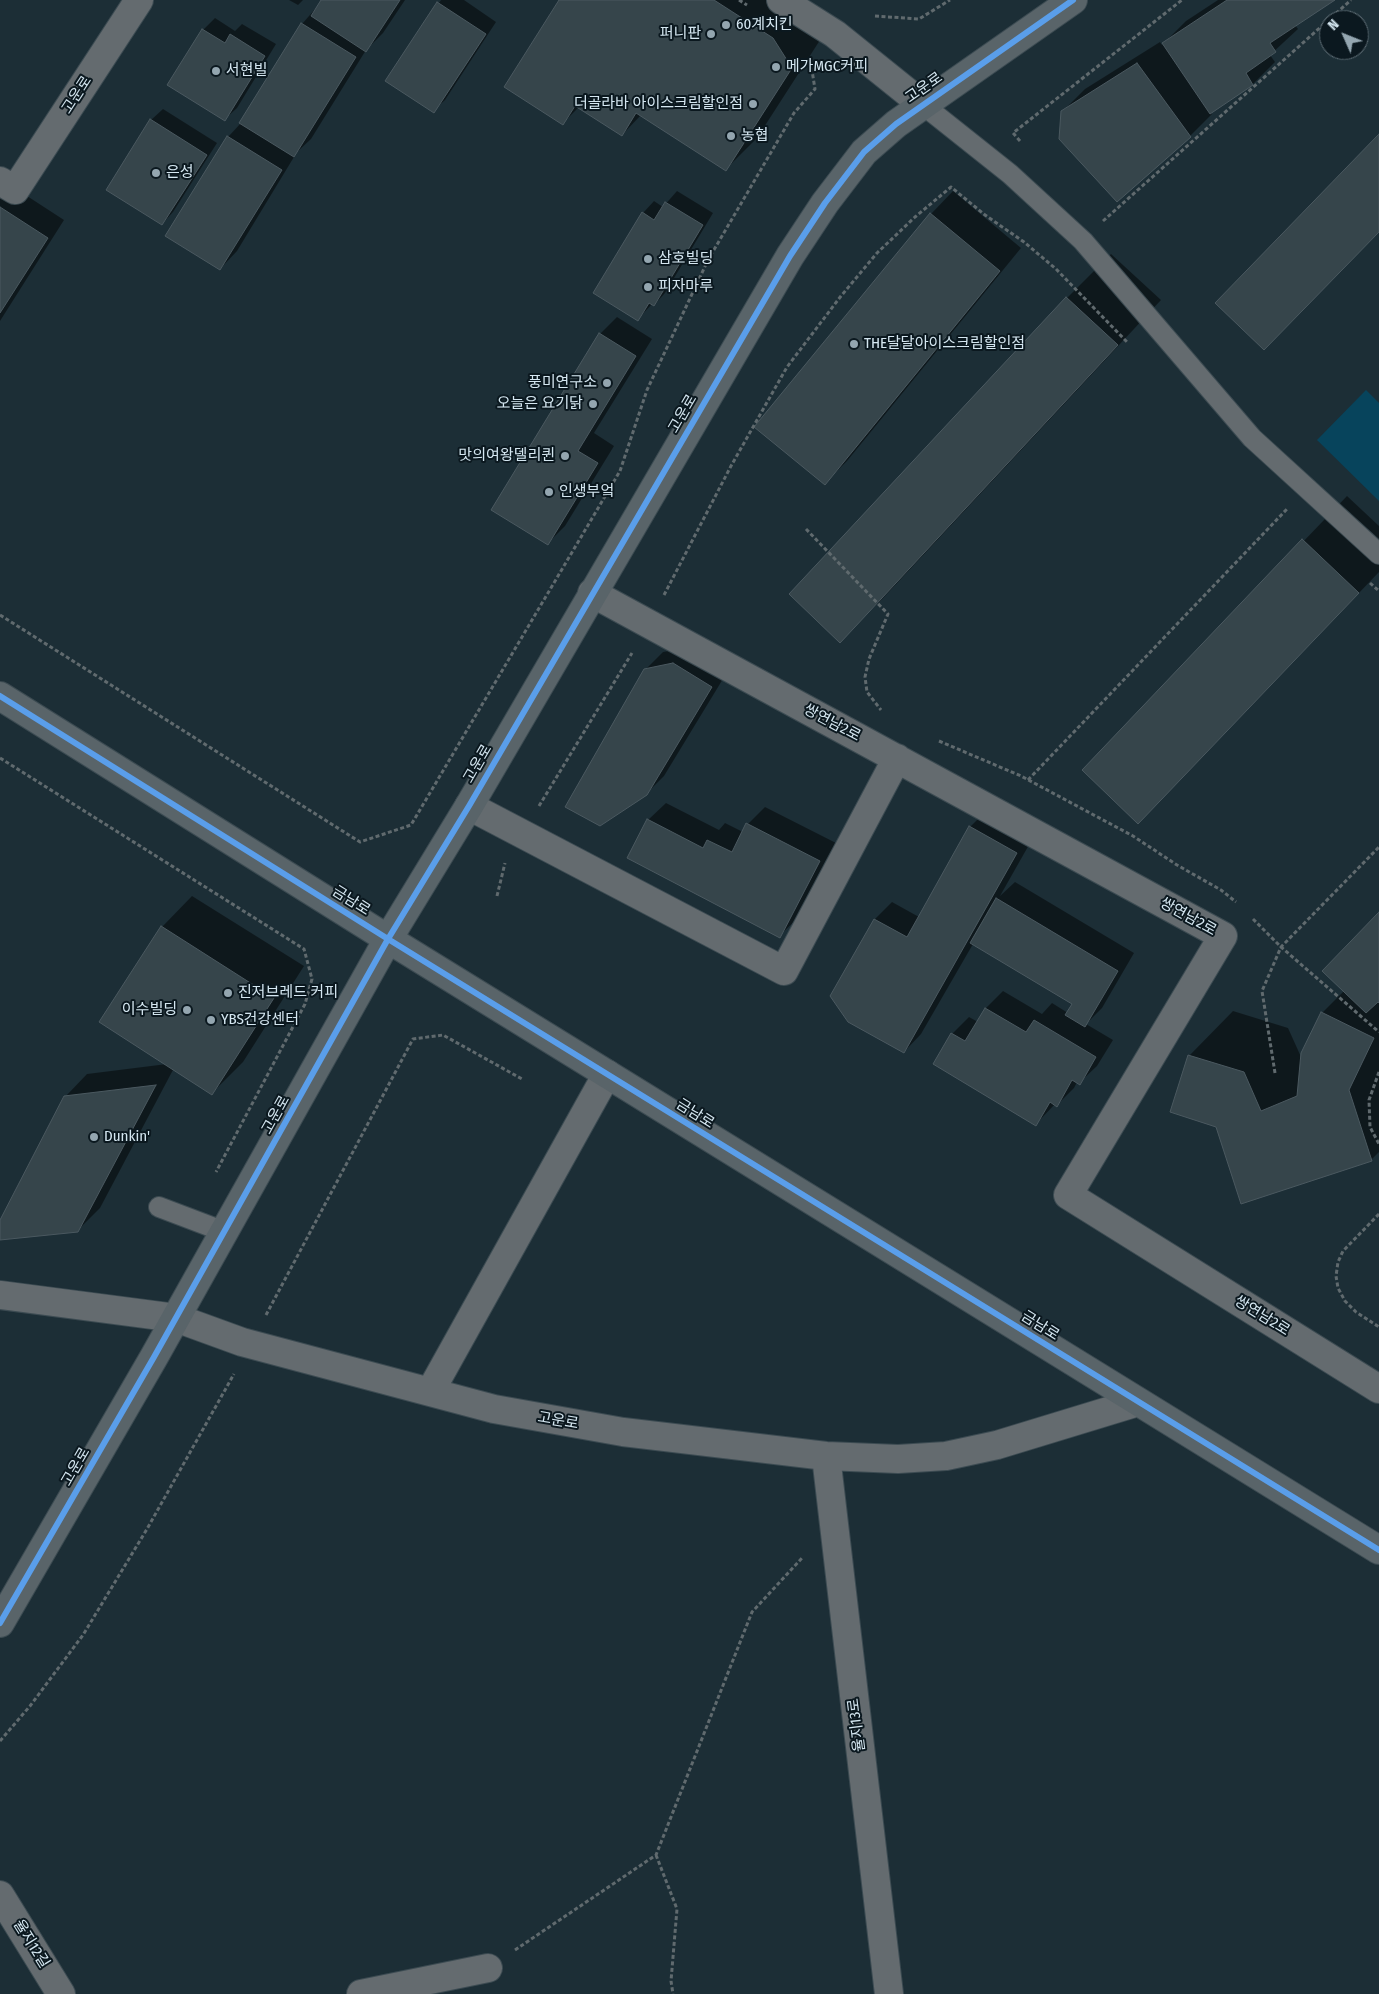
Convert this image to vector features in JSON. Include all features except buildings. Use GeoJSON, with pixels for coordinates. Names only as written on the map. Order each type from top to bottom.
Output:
{"type":"FeatureCollection","features":[{"type":"Feature","properties":{"kind":"street","name":"고운로"},"geometry":{"type":"LineString","coordinates":[[7,186],[139,0]]}},
{"type":"Feature","properties":{"kind":"street","name":"고운로"},"geometry":{"type":"LineString","coordinates":[[780,0],[835,34],[922,104]]}},
{"type":"Feature","properties":{"kind":"street","name":"고운로"},"geometry":{"type":"LineString","coordinates":[[0,1623],[176,1318],[388,939],[469,806],[790,256],[825,203],[868,148],[922,104],[1073,0]]}},
{"type":"Feature","properties":{"kind":"street","name":"쌍연남2로"},"geometry":{"type":"LineString","coordinates":[[592,593],[1222,936],[1068,1195],[1379,1390]]}},
{"type":"Feature","properties":{"kind":"street","name":"금남로"},"geometry":{"type":"LineString","coordinates":[[0,696],[388,939],[1379,1550]]}},
{"type":"Feature","properties":{"kind":"street","name":"고운로"},"geometry":{"type":"LineString","coordinates":[[469,806],[784,971],[897,758]]}},
{"type":"Feature","properties":{"kind":"street"},"geometry":{"type":"LineString","coordinates":[[430,1392],[607,1074]]}},
{"type":"Feature","properties":{"kind":"street","name":"고운로"},"geometry":{"type":"LineString","coordinates":[[0,1295],[176,1318],[250,1344],[494,1409],[623,1432],[826,1456]]}},
{"type":"Feature","properties":{"kind":"street"},"geometry":{"type":"LineString","coordinates":[[826,1456],[898,1459],[946,1456],[1006,1442],[1138,1402]]}},
{"type":"Feature","properties":{"kind":"street","name":"율지13로"},"geometry":{"type":"LineString","coordinates":[[826,1456],[888,1994]]}},
{"type":"Feature","properties":{"kind":"street","name":"율지12길"},"geometry":{"type":"LineString","coordinates":[[0,1895],[61,1994]]}},
{"type":"Feature","properties":{"kind":"street"},"geometry":{"type":"LineString","coordinates":[[361,1994],[488,1968]]}},
{"type":"Feature","properties":{"kind":"lane"},"geometry":{"type":"LineString","coordinates":[[922,104],[1010,174],[1083,241],[1252,438],[1379,554]]}},
{"type":"Feature","properties":{"kind":"lane"},"geometry":{"type":"LineString","coordinates":[[159,1207],[224,1232]]}},
{"type":"Feature","properties":{"kind":"path"},"geometry":{"type":"LineString","coordinates":[[739,0],[755,10]]}},
{"type":"Feature","properties":{"kind":"path"},"geometry":{"type":"LineString","coordinates":[[875,16],[919,19],[950,0]]}},
{"type":"Feature","properties":{"kind":"path"},"geometry":{"type":"LineString","coordinates":[[1050,102],[1182,0]]}},
{"type":"Feature","properties":{"kind":"path"},"geometry":{"type":"LineString","coordinates":[[1099,225],[1351,0]]}},
{"type":"Feature","properties":{"kind":"path"},"geometry":{"type":"LineString","coordinates":[[0,615],[360,842],[411,825],[620,471],[647,390],[708,260],[794,113],[815,89],[810,54]]}},
{"type":"Feature","properties":{"kind":"path"},"geometry":{"type":"LineString","coordinates":[[497,896],[505,861],[649,624],[731,466],[787,367],[841,296],[877,253],[915,217],[951,187],[985,215],[1024,242],[1056,269],[1131,347]]}},
{"type":"Feature","properties":{"kind":"path"},"geometry":{"type":"LineString","coordinates":[[1028,780],[1307,489]]}},
{"type":"Feature","properties":{"kind":"path"},"geometry":{"type":"LineString","coordinates":[[1280,503],[1294,515]]}},
{"type":"Feature","properties":{"kind":"path"},"geometry":{"type":"LineString","coordinates":[[806,529],[888,614],[869,659],[865,677],[866,692],[882,711]]}},
{"type":"Feature","properties":{"kind":"path"},"geometry":{"type":"LineString","coordinates":[[1366,580],[1379,591]]}},
{"type":"Feature","properties":{"kind":"path"},"geometry":{"type":"LineString","coordinates":[[939,740],[1028,780],[1133,836],[1177,865],[1221,890],[1237,904]]}},
{"type":"Feature","properties":{"kind":"path"},"geometry":{"type":"LineString","coordinates":[[0,758],[304,949],[312,979],[306,1004],[212,1179]]}},
{"type":"Feature","properties":{"kind":"path"},"geometry":{"type":"LineString","coordinates":[[1275,1074],[1262,991],[1281,946],[1379,847]]}},
{"type":"Feature","properties":{"kind":"path"},"geometry":{"type":"LineString","coordinates":[[1247,913],[1281,946],[1379,1032]]}},
{"type":"Feature","properties":{"kind":"path"},"geometry":{"type":"LineString","coordinates":[[263,1320],[413,1039],[443,1035],[522,1079]]}},
{"type":"Feature","properties":{"kind":"path"},"geometry":{"type":"LineString","coordinates":[[1379,1072],[1369,1100],[1370,1128],[1379,1144]]}},
{"type":"Feature","properties":{"kind":"path"},"geometry":{"type":"LineString","coordinates":[[1379,1214],[1343,1251],[1338,1262],[1336,1276],[1338,1288],[1345,1301],[1356,1312],[1379,1327]]}},
{"type":"Feature","properties":{"kind":"path"},"geometry":{"type":"LineString","coordinates":[[0,1741],[30,1706],[83,1635],[147,1529],[237,1369]]}},
{"type":"Feature","properties":{"kind":"path"},"geometry":{"type":"LineString","coordinates":[[488,1968],[656,1855],[752,1612],[833,1525]]}},
{"type":"Feature","properties":{"kind":"path"},"geometry":{"type":"LineString","coordinates":[[656,1855],[677,1909],[671,1981],[674,1994]]}},
{"type":"Feature","properties":{"kind":"shaded area"},"geometry":{"type":"Polygon","coordinates":[[[1366,390],[1379,403],[1379,501],[1317,440],[1366,390]]]}},
{"type":"Feature","properties":{"kind":"cycle path"},"geometry":{"type":"LineString","coordinates":[[0,1623],[154,1357],[388,939],[469,806],[790,256],[825,203],[864,152],[896,124],[1073,0]]}},
{"type":"Feature","properties":{"kind":"cycle path"},"geometry":{"type":"LineString","coordinates":[[0,696],[388,939],[1379,1550]]}},
{"type":"Feature","properties":{"kind":"place","name":"60계치킨"},"geometry":{"type":"Point","coordinates":[726,25]}},
{"type":"Feature","properties":{"kind":"place","name":"퍼니판"},"geometry":{"type":"Point","coordinates":[711,34]}},
{"type":"Feature","properties":{"kind":"place","name":"메가MGC커피"},"geometry":{"type":"Point","coordinates":[776,67]}},
{"type":"Feature","properties":{"kind":"place","name":"서현빌"},"geometry":{"type":"Point","coordinates":[216,71]}},
{"type":"Feature","properties":{"kind":"place","name":"더골라바 아이스크림할인점"},"geometry":{"type":"Point","coordinates":[753,104]}},
{"type":"Feature","properties":{"kind":"place","name":"농협"},"geometry":{"type":"Point","coordinates":[731,136]}},
{"type":"Feature","properties":{"kind":"place","name":"은성"},"geometry":{"type":"Point","coordinates":[156,173]}},
{"type":"Feature","properties":{"kind":"place","name":"삼호빌딩"},"geometry":{"type":"Point","coordinates":[648,259]}},
{"type":"Feature","properties":{"kind":"place","name":"피자마루"},"geometry":{"type":"Point","coordinates":[648,287]}},
{"type":"Feature","properties":{"kind":"place","name":"THE달달아이스크림할인점"},"geometry":{"type":"Point","coordinates":[854,344]}},
{"type":"Feature","properties":{"kind":"place","name":"풍미연구소"},"geometry":{"type":"Point","coordinates":[607,383]}},
{"type":"Feature","properties":{"kind":"place","name":"오늘은 요기닭"},"geometry":{"type":"Point","coordinates":[593,404]}},
{"type":"Feature","properties":{"kind":"place","name":"맛의여왕델리퀸"},"geometry":{"type":"Point","coordinates":[565,456]}},
{"type":"Feature","properties":{"kind":"place","name":"인생부엌"},"geometry":{"type":"Point","coordinates":[549,492]}},
{"type":"Feature","properties":{"kind":"place","name":"진저브레드 커피"},"geometry":{"type":"Point","coordinates":[228,993]}},
{"type":"Feature","properties":{"kind":"place","name":"이수빌딩"},"geometry":{"type":"Point","coordinates":[187,1010]}},
{"type":"Feature","properties":{"kind":"place","name":"YBS건강센터"},"geometry":{"type":"Point","coordinates":[211,1020]}},
{"type":"Feature","properties":{"kind":"place","name":"Dunkin'"},"geometry":{"type":"Point","coordinates":[94,1137]}}]}
